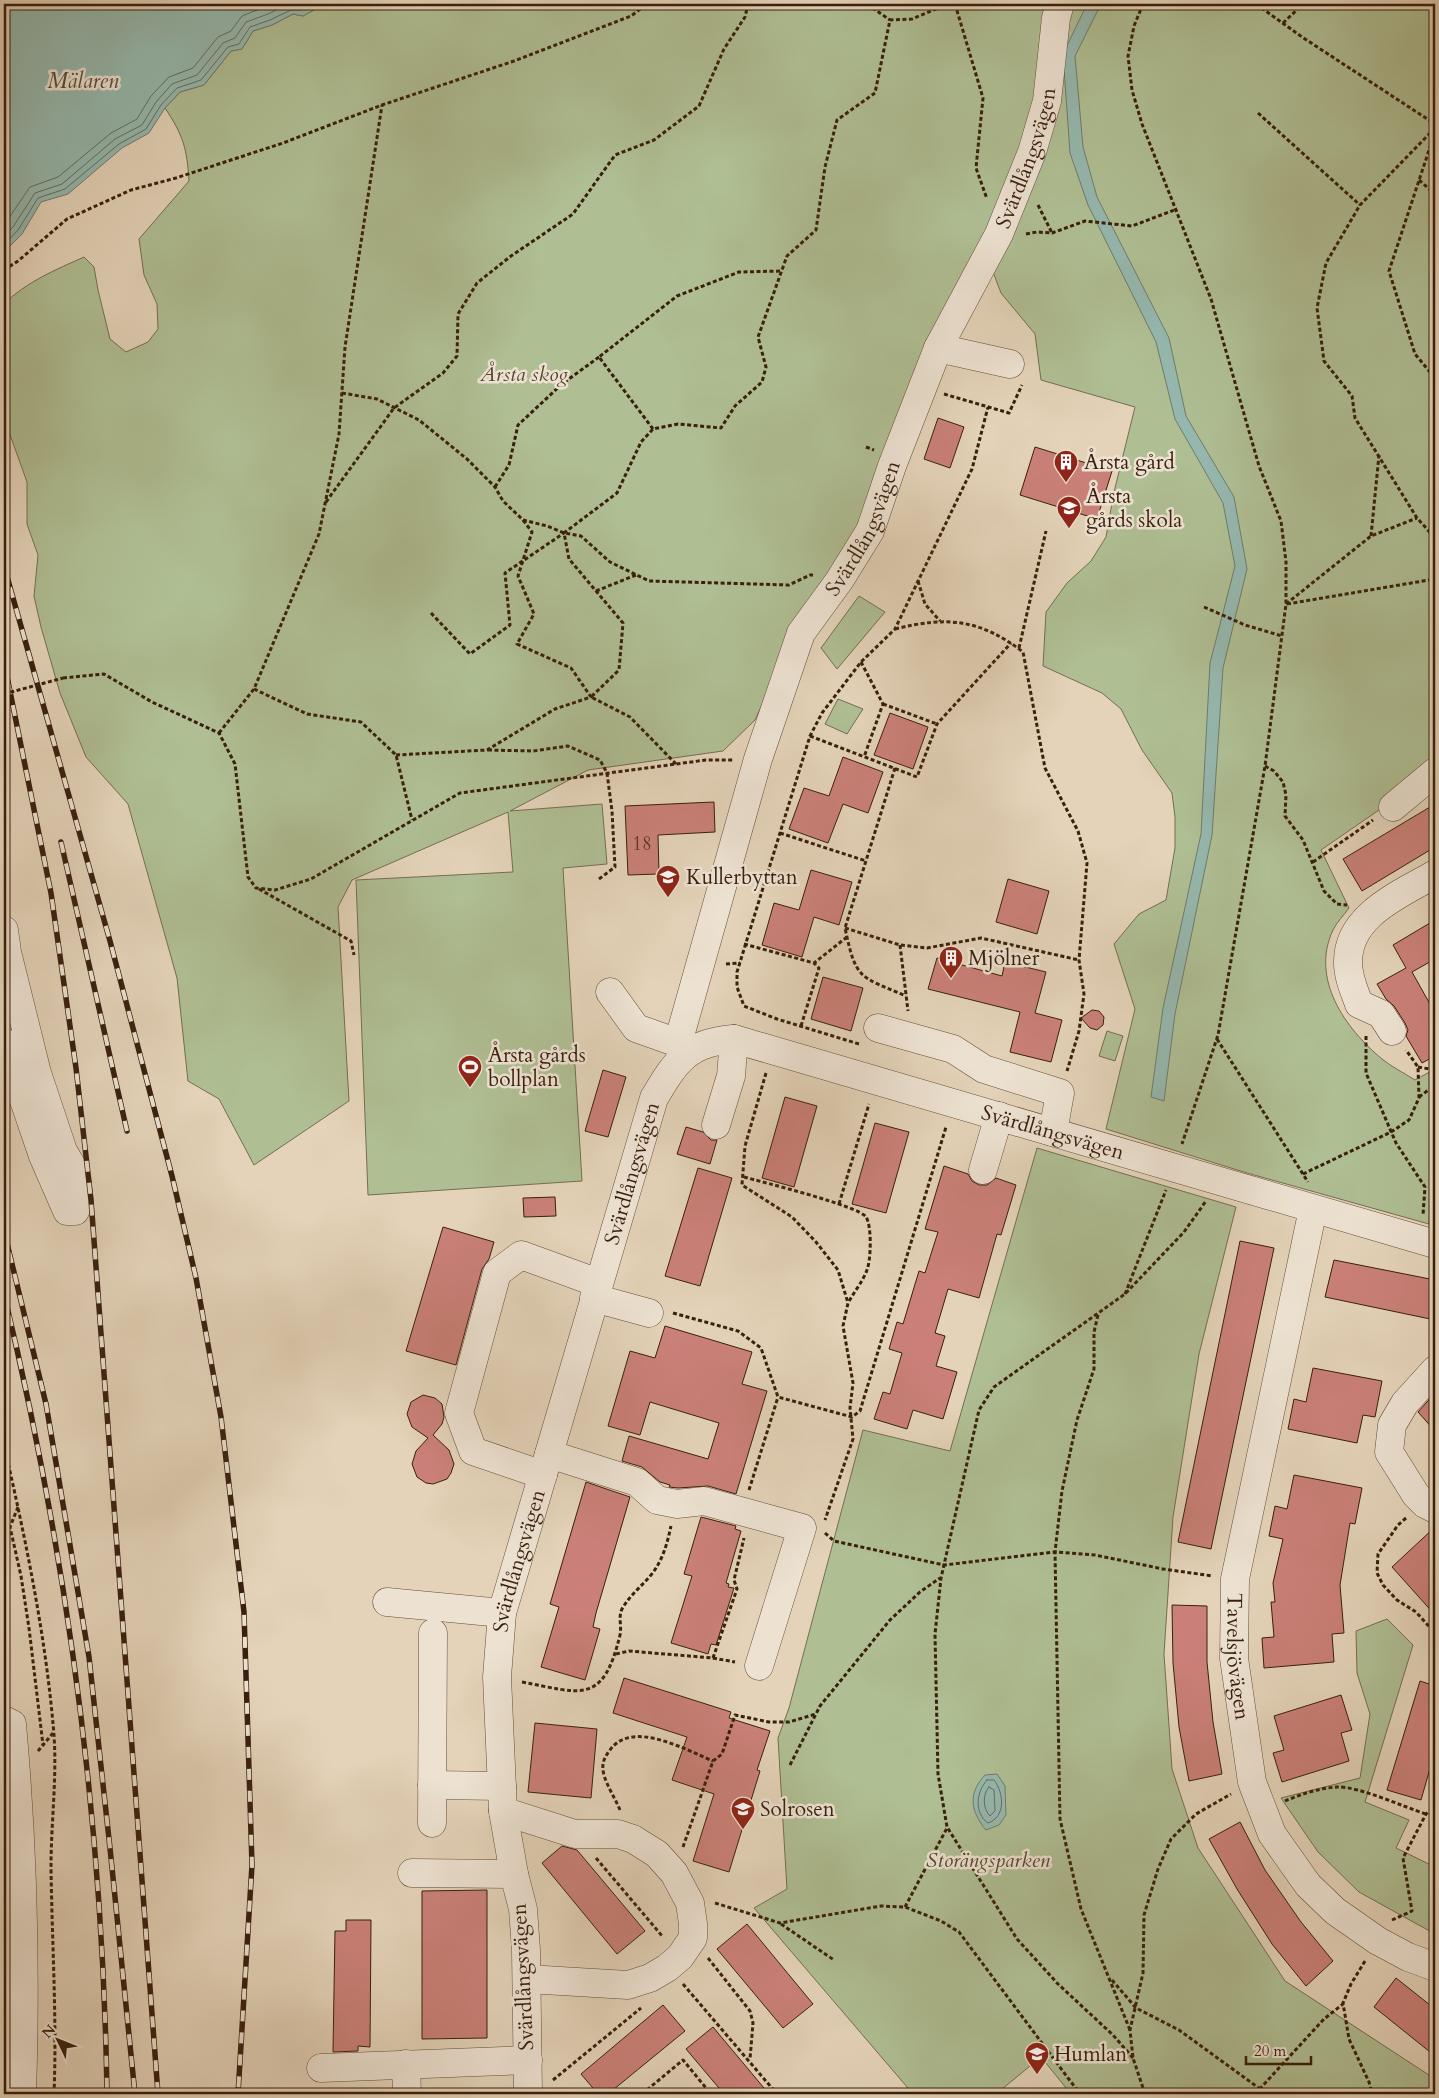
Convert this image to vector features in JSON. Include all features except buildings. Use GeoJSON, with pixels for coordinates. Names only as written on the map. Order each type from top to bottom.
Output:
{"type":"FeatureCollection","features":[{"type":"Feature","properties":{"kind":"street","name":"Svärdlångsvägen"},"geometry":{"type":"LineString","coordinates":[[539,2088],[528,2060],[523,1909],[514,1874],[502,1799],[497,1677],[502,1613],[654,1098],[682,1048],[758,760],[801,633],[839,581],[870,530],[892,466],[938,348],[997,237],[1032,152],[1047,101],[1056,18],[1060,4]]}},
{"type":"Feature","properties":{"kind":"street"},"geometry":{"type":"LineString","coordinates":[[938,348],[1010,364]]}},
{"type":"Feature","properties":{"kind":"street"},"geometry":{"type":"LineString","coordinates":[[1393,807],[1435,772]]}},
{"type":"Feature","properties":{"kind":"street"},"geometry":{"type":"LineString","coordinates":[[1392,1031],[1381,1014],[1359,1004],[1350,980],[1348,962],[1351,944],[1357,929],[1368,915],[1435,874]]}},
{"type":"Feature","properties":{"kind":"street"},"geometry":{"type":"LineString","coordinates":[[4,930],[7,952],[37,1073],[63,1151],[73,1168],[77,1182],[79,1202],[74,1211],[67,1211],[43,1156],[4,1042]]}},
{"type":"Feature","properties":{"kind":"street"},"geometry":{"type":"LineString","coordinates":[[610,992],[636,1028],[682,1048]]}},
{"type":"Feature","properties":{"kind":"street"},"geometry":{"type":"LineString","coordinates":[[868,1036],[953,1049],[984,1069],[1060,1093],[1053,1132]]}},
{"type":"Feature","properties":{"kind":"street","name":"Svärdlångsvägen"},"geometry":{"type":"LineString","coordinates":[[682,1048],[712,1040],[734,1039],[1428,1242]]}},
{"type":"Feature","properties":{"kind":"street"},"geometry":{"type":"LineString","coordinates":[[716,1125],[730,1076],[734,1039]]}},
{"type":"Feature","properties":{"kind":"street"},"geometry":{"type":"LineString","coordinates":[[983,1170],[999,1116]]}},
{"type":"Feature","properties":{"kind":"street","name":"Tavelsjövägen"},"geometry":{"type":"LineString","coordinates":[[1313,1209],[1236,1579],[1234,1658],[1252,1782],[1272,1834],[1308,1885],[1336,1910],[1378,1941],[1408,1957],[1435,1967]]}},
{"type":"Feature","properties":{"kind":"street"},"geometry":{"type":"LineString","coordinates":[[649,1313],[521,1255],[497,1273],[459,1413],[473,1451],[637,1482],[658,1500],[677,1504],[704,1501],[802,1528],[759,1666]]}},
{"type":"Feature","properties":{"kind":"street"},"geometry":{"type":"LineString","coordinates":[[1430,1506],[1416,1495],[1389,1452],[1392,1426],[1405,1403],[1435,1370]]}},
{"type":"Feature","properties":{"kind":"street"},"geometry":{"type":"LineString","coordinates":[[387,1602],[502,1613]]}},
{"type":"Feature","properties":{"kind":"street"},"geometry":{"type":"LineString","coordinates":[[432,1823],[433,1632]]}},
{"type":"Feature","properties":{"kind":"street"},"geometry":{"type":"LineString","coordinates":[[4,1720],[12,1724],[17,1775],[22,1923],[22,2094]]}},
{"type":"Feature","properties":{"kind":"street"},"geometry":{"type":"LineString","coordinates":[[432,1785],[502,1799],[575,1834],[618,1834],[633,1839],[657,1854],[674,1873],[690,1903],[680,1954],[650,1978],[628,1985],[526,1980]]}},
{"type":"Feature","properties":{"kind":"street"},"geometry":{"type":"LineString","coordinates":[[412,1873],[514,1874]]}},
{"type":"Feature","properties":{"kind":"street"},"geometry":{"type":"LineString","coordinates":[[321,2068],[528,2060]]}},
{"type":"Feature","properties":{"kind":"street"},"geometry":{"type":"LineString","coordinates":[[406,2064],[407,2094]]}},
{"type":"Feature","properties":{"kind":"path"},"geometry":{"type":"LineString","coordinates":[[4,270],[18,261],[67,219],[131,190],[176,178],[283,143],[382,105],[514,61],[632,16],[647,4]]}},
{"type":"Feature","properties":{"kind":"path"},"geometry":{"type":"LineString","coordinates":[[326,502],[394,408],[443,373],[458,356],[458,314],[477,283],[511,256],[572,214],[615,155],[654,140],[698,106],[724,49],[745,17],[748,4]]}},
{"type":"Feature","properties":{"kind":"path"},"geometry":{"type":"LineString","coordinates":[[867,4],[890,20],[912,18],[948,4]]}},
{"type":"Feature","properties":{"kind":"path"},"geometry":{"type":"LineString","coordinates":[[955,4],[983,98],[976,168],[997,237],[1037,232],[1052,233],[1085,221],[1132,226],[1177,209]]}},
{"type":"Feature","properties":{"kind":"path"},"geometry":{"type":"LineString","coordinates":[[1125,1294],[1175,1167],[1217,1038],[1265,766],[1286,604],[1286,562],[1282,521],[1259,466],[1211,299],[1142,124],[1132,90],[1128,56],[1134,26],[1143,4]]}},
{"type":"Feature","properties":{"kind":"path"},"geometry":{"type":"LineString","coordinates":[[1256,4],[1435,124]]}},
{"type":"Feature","properties":{"kind":"path"},"geometry":{"type":"LineString","coordinates":[[1282,23],[1303,4]]}},
{"type":"Feature","properties":{"kind":"path"},"geometry":{"type":"LineString","coordinates":[[431,613],[470,654],[510,626],[505,573],[564,533],[617,493],[641,442],[653,429],[678,424],[722,428],[734,406],[762,382],[766,367],[758,337],[787,256],[816,230],[825,167],[837,120],[876,93],[890,20]]}},
{"type":"Feature","properties":{"kind":"path"},"geometry":{"type":"LineString","coordinates":[[219,734],[254,689],[319,534],[339,434],[345,347],[382,105]]}},
{"type":"Feature","properties":{"kind":"path"},"geometry":{"type":"LineString","coordinates":[[1258,113],[1360,206]]}},
{"type":"Feature","properties":{"kind":"path"},"geometry":{"type":"LineString","coordinates":[[1435,128],[1360,206],[1326,263],[1317,308],[1324,361],[1352,396],[1355,418],[1417,518],[1435,538]]}},
{"type":"Feature","properties":{"kind":"path"},"geometry":{"type":"LineString","coordinates":[[1435,132],[1390,271],[1415,354],[1435,378]]}},
{"type":"Feature","properties":{"kind":"path"},"geometry":{"type":"LineString","coordinates":[[1419,180],[1435,194]]}},
{"type":"Feature","properties":{"kind":"path"},"geometry":{"type":"LineString","coordinates":[[495,487],[509,465],[518,425],[562,384],[600,357],[677,296],[739,272],[782,271]]}},
{"type":"Feature","properties":{"kind":"path"},"geometry":{"type":"LineString","coordinates":[[600,357],[653,429]]}},
{"type":"Feature","properties":{"kind":"path"},"geometry":{"type":"LineString","coordinates":[[923,387],[1009,414],[1029,371],[1010,364]]}},
{"type":"Feature","properties":{"kind":"path"},"geometry":{"type":"LineString","coordinates":[[342,394],[377,399],[419,420],[467,459],[495,487],[503,502],[523,520],[532,532],[518,576],[534,614],[517,644],[571,668],[591,697],[630,717],[676,764]]}},
{"type":"Feature","properties":{"kind":"path"},"geometry":{"type":"LineString","coordinates":[[868,1036],[801,1026],[744,1006],[737,987],[737,972],[744,944],[810,736],[822,713],[861,662],[895,629],[954,510],[972,469],[988,408]]}},
{"type":"Feature","properties":{"kind":"path"},"geometry":{"type":"LineString","coordinates":[[1371,536],[1379,454]]}},
{"type":"Feature","properties":{"kind":"path"},"geometry":{"type":"LineString","coordinates":[[1286,604],[1371,536],[1417,518]]}},
{"type":"Feature","properties":{"kind":"path"},"geometry":{"type":"LineString","coordinates":[[523,520],[547,526],[564,533],[581,536],[610,562],[649,581],[789,585],[810,575],[839,581]]}},
{"type":"Feature","properties":{"kind":"path"},"geometry":{"type":"LineString","coordinates":[[1019,648],[1046,531]]}},
{"type":"Feature","properties":{"kind":"path"},"geometry":{"type":"LineString","coordinates":[[487,750],[555,709],[591,697],[619,670],[623,623],[568,559],[564,533]]}},
{"type":"Feature","properties":{"kind":"path"},"geometry":{"type":"LineString","coordinates":[[596,591],[636,574]]}},
{"type":"Feature","properties":{"kind":"path"},"geometry":{"type":"LineString","coordinates":[[1286,604],[1435,579]]}},
{"type":"Feature","properties":{"kind":"path"},"geometry":{"type":"LineString","coordinates":[[918,581],[925,604],[941,621]]}},
{"type":"Feature","properties":{"kind":"path"},"geometry":{"type":"LineString","coordinates":[[1204,607],[1246,625],[1282,636]]}},
{"type":"Feature","properties":{"kind":"path"},"geometry":{"type":"LineString","coordinates":[[895,629],[921,622],[951,620],[983,628],[1011,643],[1023,652],[1045,768],[1078,831],[1087,863],[1080,960],[1084,994],[1079,1031],[1060,1093]]}},
{"type":"Feature","properties":{"kind":"path"},"geometry":{"type":"LineString","coordinates":[[810,736],[917,777],[937,724],[1011,643]]}},
{"type":"Feature","properties":{"kind":"path"},"geometry":{"type":"LineString","coordinates":[[861,662],[883,704],[937,724]]}},
{"type":"Feature","properties":{"kind":"path"},"geometry":{"type":"LineString","coordinates":[[4,694],[63,678],[104,674],[152,702],[219,734],[235,764],[248,877],[256,888],[351,941],[354,955]]}},
{"type":"Feature","properties":{"kind":"path"},"geometry":{"type":"LineString","coordinates":[[254,689],[308,714],[361,722],[396,755],[412,820]]}},
{"type":"Feature","properties":{"kind":"path"},"geometry":{"type":"LineString","coordinates":[[864,757],[883,704]]}},
{"type":"Feature","properties":{"kind":"path"},"geometry":{"type":"LineString","coordinates":[[396,755],[487,750],[533,751],[568,746],[600,760],[607,773],[612,811],[615,867],[599,879]]}},
{"type":"Feature","properties":{"kind":"path"},"geometry":{"type":"LineString","coordinates":[[256,888],[275,890],[312,879],[460,793],[706,760],[758,760]]}},
{"type":"Feature","properties":{"kind":"path"},"geometry":{"type":"LineString","coordinates":[[1265,766],[1274,771],[1283,782],[1286,795],[1285,816],[1302,840],[1324,891],[1336,904],[1352,905]]}},
{"type":"Feature","properties":{"kind":"path"},"geometry":{"type":"LineString","coordinates":[[895,768],[845,928],[850,953],[857,971],[870,981],[906,996]]}},
{"type":"Feature","properties":{"kind":"path"},"geometry":{"type":"LineString","coordinates":[[1313,862],[1393,807]]}},
{"type":"Feature","properties":{"kind":"path"},"geometry":{"type":"LineString","coordinates":[[780,833],[866,861]]}},
{"type":"Feature","properties":{"kind":"path"},"geometry":{"type":"LineString","coordinates":[[845,928],[900,944],[927,948],[981,938],[1080,960]]}},
{"type":"Feature","properties":{"kind":"path"},"geometry":{"type":"LineString","coordinates":[[814,963],[847,937]]}},
{"type":"Feature","properties":{"kind":"path"},"geometry":{"type":"LineString","coordinates":[[744,944],[814,963],[819,968],[801,1026]]}},
{"type":"Feature","properties":{"kind":"path"},"geometry":{"type":"LineString","coordinates":[[900,944],[908,1015]]}},
{"type":"Feature","properties":{"kind":"path"},"geometry":{"type":"LineString","coordinates":[[1359,1004],[1366,1024],[1366,1072],[1396,1143],[1425,1187]]}},
{"type":"Feature","properties":{"kind":"path"},"geometry":{"type":"LineString","coordinates":[[1217,1038],[1314,1191],[1313,1209]]}},
{"type":"Feature","properties":{"kind":"path"},"geometry":{"type":"LineString","coordinates":[[773,1050],[745,1146],[742,1185],[792,1217],[816,1242],[838,1270],[848,1303]]}},
{"type":"Feature","properties":{"kind":"path"},"geometry":{"type":"LineString","coordinates":[[1303,1174],[1391,1132],[1410,1120],[1419,1098],[1418,1067],[1435,1070]]}},
{"type":"Feature","properties":{"kind":"path"},"geometry":{"type":"LineString","coordinates":[[839,1204],[877,1080]]}},
{"type":"Feature","properties":{"kind":"path"},"geometry":{"type":"LineString","coordinates":[[1419,1098],[1435,1085]]}},
{"type":"Feature","properties":{"kind":"path"},"geometry":{"type":"LineString","coordinates":[[852,1417],[860,1411],[954,1102]]}},
{"type":"Feature","properties":{"kind":"path"},"geometry":{"type":"LineString","coordinates":[[744,1177],[839,1204],[862,1212],[867,1218],[870,1240],[867,1269],[848,1303],[843,1326],[853,1383],[850,1408],[853,1439],[825,1521]]}},
{"type":"Feature","properties":{"kind":"path"},"geometry":{"type":"LineString","coordinates":[[1132,2058],[1113,2035],[1058,1984],[1017,1939],[947,1827],[938,1774],[935,1634],[941,1578],[979,1410],[994,1387],[1125,1294],[1184,1232],[1219,1181]]}},
{"type":"Feature","properties":{"kind":"path"},"geometry":{"type":"LineString","coordinates":[[616,1654],[629,1651],[713,1658],[738,1589],[734,1580],[747,1512],[778,1398],[761,1348],[738,1331],[664,1311],[649,1313]]}},
{"type":"Feature","properties":{"kind":"path"},"geometry":{"type":"LineString","coordinates":[[1098,1315],[1094,1332],[1094,1369],[1077,1420],[1064,1482],[1055,1552],[1060,1819],[1081,1910],[1130,2030],[1132,2058],[1145,2094]]}},
{"type":"Feature","properties":{"kind":"path"},"geometry":{"type":"LineString","coordinates":[[778,1398],[852,1417]]}},
{"type":"Feature","properties":{"kind":"path"},"geometry":{"type":"LineString","coordinates":[[4,1445],[18,1507],[46,1660],[56,1763],[52,1860],[56,2019],[54,2094]]}},
{"type":"Feature","properties":{"kind":"path"},"geometry":{"type":"LineString","coordinates":[[497,1677],[577,1692],[587,1691],[598,1684],[608,1671],[616,1654],[621,1634],[620,1612],[632,1593],[652,1574],[667,1550],[677,1504]]}},
{"type":"Feature","properties":{"kind":"path"},"geometry":{"type":"LineString","coordinates":[[1430,1506],[1398,1525],[1378,1554],[1378,1573],[1383,1585],[1398,1600],[1416,1612],[1435,1633]]}},
{"type":"Feature","properties":{"kind":"path"},"geometry":{"type":"LineString","coordinates":[[18,1507],[10,1527],[28,1619],[43,1745],[53,1733]]}},
{"type":"Feature","properties":{"kind":"path"},"geometry":{"type":"LineString","coordinates":[[822,1530],[834,1541],[944,1565],[1055,1552],[1095,1554],[1162,1569],[1236,1579]]}},
{"type":"Feature","properties":{"kind":"path"},"geometry":{"type":"LineString","coordinates":[[790,1765],[816,1714],[890,1620],[920,1592],[941,1578]]}},
{"type":"Feature","properties":{"kind":"path"},"geometry":{"type":"LineString","coordinates":[[674,1873],[712,1761],[722,1754],[735,1715],[769,1722],[789,1722],[816,1714]]}},
{"type":"Feature","properties":{"kind":"path"},"geometry":{"type":"LineString","coordinates":[[633,1839],[604,1774],[603,1760],[613,1746],[631,1736],[650,1736],[712,1761]]}},
{"type":"Feature","properties":{"kind":"path"},"geometry":{"type":"LineString","coordinates":[[1130,2030],[1143,1973],[1144,1915],[1158,1868],[1170,1839],[1196,1814],[1252,1782]]}},
{"type":"Feature","properties":{"kind":"path"},"geometry":{"type":"LineString","coordinates":[[1300,1795],[1338,1787],[1380,1798],[1426,1814]]}},
{"type":"Feature","properties":{"kind":"path"},"geometry":{"type":"LineString","coordinates":[[1397,1917],[1412,1911],[1403,1858],[1426,1814],[1435,1806]]}},
{"type":"Feature","properties":{"kind":"path"},"geometry":{"type":"LineString","coordinates":[[905,1907],[947,1827]]}},
{"type":"Feature","properties":{"kind":"path"},"geometry":{"type":"LineString","coordinates":[[575,1834],[680,1954],[750,2060],[777,2094]]}},
{"type":"Feature","properties":{"kind":"path"},"geometry":{"type":"LineString","coordinates":[[690,1903],[710,1901],[780,1923],[834,1960]]}},
{"type":"Feature","properties":{"kind":"path"},"geometry":{"type":"LineString","coordinates":[[780,1923],[881,1906],[905,1907],[941,1921],[959,1932],[1080,2094]]}},
{"type":"Feature","properties":{"kind":"path"},"geometry":{"type":"LineString","coordinates":[[1256,2094],[1324,2019],[1343,2003],[1351,1984],[1378,1941]]}},
{"type":"Feature","properties":{"kind":"path"},"geometry":{"type":"LineString","coordinates":[[680,1954],[750,2011],[753,2023],[750,2060]]}},
{"type":"Feature","properties":{"kind":"path"},"geometry":{"type":"LineString","coordinates":[[1109,1977],[1136,2008],[1179,2030],[1267,2094]]}},
{"type":"Feature","properties":{"kind":"path"},"geometry":{"type":"LineString","coordinates":[[539,2088],[648,2002]]}},
{"type":"Feature","properties":{"kind":"path"},"geometry":{"type":"LineString","coordinates":[[1343,2003],[1349,2040],[1369,2082],[1372,2094]]}},
{"type":"Feature","properties":{"kind":"path"},"geometry":{"type":"LineString","coordinates":[[642,2094],[683,2060],[711,2094]]}},
{"type":"Feature","properties":{"kind":"green space","name":"Årsta skog"},"geometry":{"type":"Polygon","coordinates":[[[325,4],[1435,4],[1435,764],[1392,801],[1321,850],[1349,908],[1333,930],[1327,948],[1326,966],[1329,984],[1335,1001],[1344,1017],[1368,1047],[1390,1065],[1415,1080],[1435,1069],[1435,1169],[1429,1224],[1247,1173],[1106,1129],[1135,1009],[1114,944],[1139,914],[1166,900],[1175,848],[1175,817],[1172,793],[1142,750],[1121,709],[1102,693],[1043,666],[1046,612],[1067,583],[1091,561],[1106,537],[1114,492],[1135,407],[1041,380],[1035,334],[1001,293],[982,243],[863,522],[799,623],[755,720],[723,751],[588,770],[510,811],[602,804],[607,864],[563,868],[582,1181],[368,1195],[356,880],[513,872],[508,812],[352,880],[338,907],[349,1101],[254,1165],[219,1099],[188,1081],[177,978],[128,804],[86,757],[60,693],[34,596],[38,555],[27,524],[27,482],[4,418],[4,304],[31,283],[84,257],[94,267],[110,339],[126,352],[148,342],[158,329],[157,304],[144,275],[139,239],[189,181],[183,142],[165,108],[180,92],[204,85],[231,51],[242,49],[253,31],[272,25],[293,14],[303,16],[325,4]]]}},
{"type":"Feature","properties":{"kind":"green space"},"geometry":{"type":"Polygon","coordinates":[[[859,596],[885,612],[837,669],[821,648],[859,596]]]}},
{"type":"Feature","properties":{"kind":"green space"},"geometry":{"type":"Polygon","coordinates":[[[838,699],[863,709],[847,734],[825,724],[838,699]]]}},
{"type":"Feature","properties":{"kind":"green space"},"geometry":{"type":"Polygon","coordinates":[[[1107,1031],[1123,1036],[1115,1061],[1099,1056],[1107,1031]]]}},
{"type":"Feature","properties":{"kind":"green space","name":"Storängsparken"},"geometry":{"type":"Polygon","coordinates":[[[1037,1148],[1236,1207],[1199,1354],[1173,1517],[1164,1654],[1172,1769],[1198,1848],[1285,1981],[1435,2079],[1435,2094],[1071,2094],[1041,2057],[996,2094],[913,2094],[754,1908],[787,1889],[778,1738],[789,1708],[863,1430],[950,1451],[1037,1148]]]}},
{"type":"Feature","properties":{"kind":"green space"},"geometry":{"type":"Polygon","coordinates":[[[1387,1619],[1413,1645],[1365,1802],[1409,1820],[1396,1848],[1435,1867],[1435,1934],[1359,1892],[1318,1852],[1281,1798],[1360,1778],[1370,1714],[1357,1673],[1356,1631],[1387,1619]]]}},
{"type":"Feature","properties":{"kind":"water","name":"Mälaren"},"geometry":{"type":"Polygon","coordinates":[[[4,4],[325,4],[303,16],[293,14],[272,25],[253,31],[242,49],[231,51],[204,85],[180,92],[165,108],[149,133],[122,148],[68,194],[41,202],[22,234],[4,252],[4,4]]]}},
{"type":"Feature","properties":{"kind":"water"},"geometry":{"type":"Polygon","coordinates":[[[1087,4],[1101,4],[1075,56],[1083,147],[1097,197],[1169,338],[1186,416],[1234,497],[1247,569],[1223,668],[1212,835],[1175,1014],[1164,1101],[1151,1097],[1163,1008],[1201,834],[1210,663],[1235,566],[1223,503],[1175,419],[1156,342],[1088,205],[1070,153],[1063,54],[1087,4]]]}},
{"type":"Feature","properties":{"kind":"water"},"geometry":{"type":"Polygon","coordinates":[[[997,1774],[1005,1786],[1006,1815],[999,1825],[986,1830],[974,1809],[974,1795],[985,1775],[997,1774]]]}},
{"type":"Feature","properties":{"kind":"railway"},"geometry":{"type":"LineString","coordinates":[[4,566],[110,941],[172,1176],[196,1278],[221,1417],[244,1612],[252,1865],[238,2094]]}},
{"type":"Feature","properties":{"kind":"railway"},"geometry":{"type":"LineString","coordinates":[[4,662],[51,893],[76,1068],[91,1200],[158,2094]]}},
{"type":"Feature","properties":{"kind":"railway"},"geometry":{"type":"LineString","coordinates":[[61,842],[127,1131]]}},
{"type":"Feature","properties":{"kind":"railway"},"geometry":{"type":"LineString","coordinates":[[4,1231],[46,1404],[89,1657],[135,2094]]}},
{"type":"Feature","properties":{"kind":"railway"},"geometry":{"type":"LineString","coordinates":[[4,1294],[46,1491],[78,1691],[98,1892],[107,2094]]}},
{"type":"Feature","properties":{"kind":"place","name":"Årsta gård"},"geometry":{"type":"Point","coordinates":[1066,483]}},
{"type":"Feature","properties":{"kind":"place","name":"Årsta gårds skola"},"geometry":{"type":"Point","coordinates":[1069,529]}},
{"type":"Feature","properties":{"kind":"place","name":"Kullerbyttan"},"geometry":{"type":"Point","coordinates":[668,898]}},
{"type":"Feature","properties":{"kind":"place","name":"Mjölner"},"geometry":{"type":"Point","coordinates":[951,979]}},
{"type":"Feature","properties":{"kind":"place","name":"Årsta gårds bollplan"},"geometry":{"type":"Point","coordinates":[470,1088]}},
{"type":"Feature","properties":{"kind":"place","name":"Solrosen"},"geometry":{"type":"Point","coordinates":[743,1830]}},
{"type":"Feature","properties":{"kind":"place","name":"Humlan"},"geometry":{"type":"Point","coordinates":[1037,2075]}}]}
